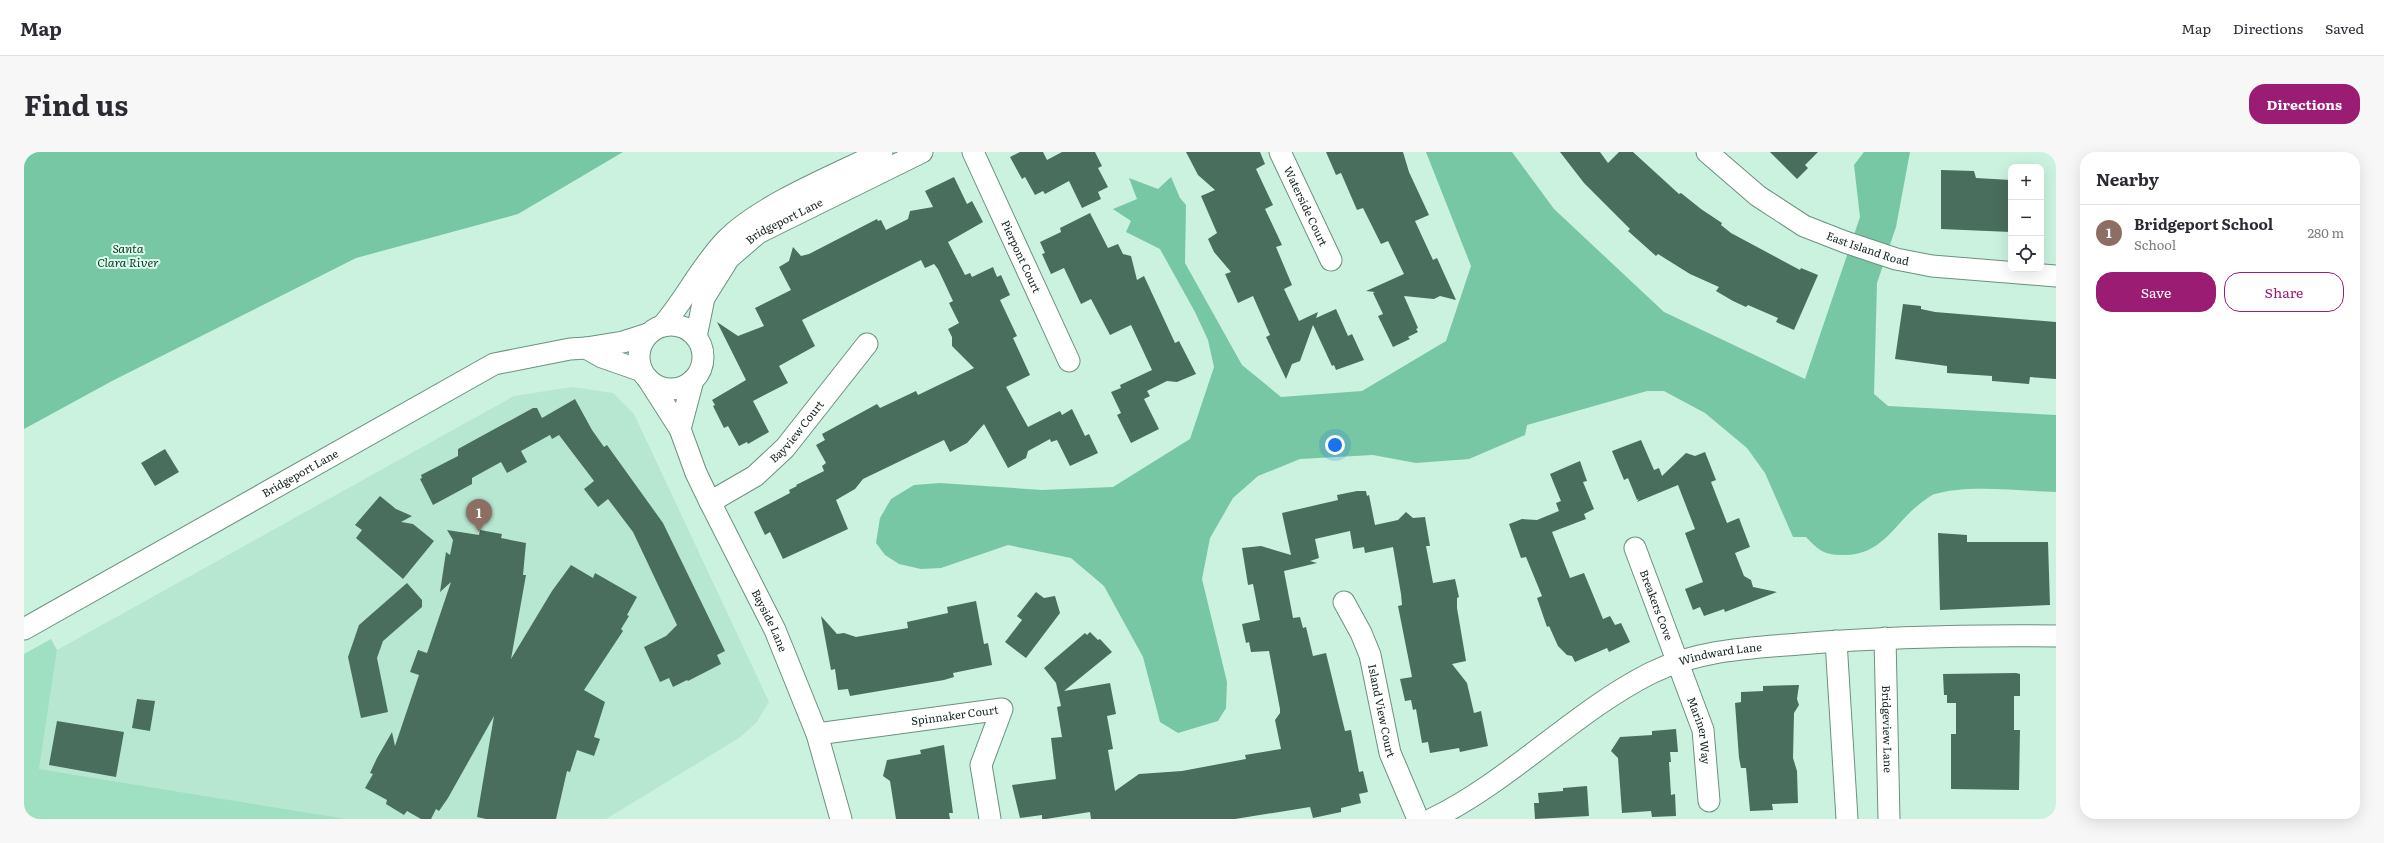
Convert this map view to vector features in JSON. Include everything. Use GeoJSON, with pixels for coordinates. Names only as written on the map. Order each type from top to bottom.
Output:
{"type":"FeatureCollection","features":[{"type":"Feature","properties":{"kind":"street","name":"Bridgeport Lane"},"geometry":{"type":"LineString","coordinates":[[24,629],[494,364],[570,349],[586,348],[655,330],[677,308],[702,268],[731,235],[779,203],[882,152]]}},
{"type":"Feature","properties":{"kind":"street","name":"Bridgeport Lane"},"geometry":{"type":"LineString","coordinates":[[696,337],[704,298],[729,258],[748,241],[758,233],[790,216],[922,152]]}},
{"type":"Feature","properties":{"kind":"street","name":"Pierpont Court"},"geometry":{"type":"LineString","coordinates":[[973,152],[1069,361]]}},
{"type":"Feature","properties":{"kind":"street","name":"Waterside Court"},"geometry":{"type":"LineString","coordinates":[[1280,152],[1331,260]]}},
{"type":"Feature","properties":{"kind":"street","name":"East Island Road"},"geometry":{"type":"LineString","coordinates":[[1707,152],[1758,196],[1804,226],[1845,242],[1896,259],[1932,266],[2056,276]]}},
{"type":"Feature","properties":{"kind":"street"},"geometry":{"type":"LineString","coordinates":[[645,375],[639,352],[655,330],[681,326],[696,337],[703,354],[702,364],[693,380],[680,429]]}},
{"type":"Feature","properties":{"kind":"street","name":"Bayview Court"},"geometry":{"type":"LineString","coordinates":[[710,502],[755,476],[785,448],[867,344]]}},
{"type":"Feature","properties":{"kind":"street"},"geometry":{"type":"LineString","coordinates":[[586,348],[602,357],[645,375],[666,388],[685,385],[693,380]]}},
{"type":"Feature","properties":{"kind":"street","name":"Bayside Lane"},"geometry":{"type":"LineString","coordinates":[[645,375],[680,429],[696,473],[775,630],[817,734],[841,819]]}},
{"type":"Feature","properties":{"kind":"street","name":"Breakers Cove"},"geometry":{"type":"LineString","coordinates":[[1635,548],[1679,662]]}},
{"type":"Feature","properties":{"kind":"street","name":"Island View Court"},"geometry":{"type":"LineString","coordinates":[[1344,602],[1361,633],[1370,655],[1390,753],[1418,819]]}},
{"type":"Feature","properties":{"kind":"street","name":"Windward Lane"},"geometry":{"type":"LineString","coordinates":[[1432,819],[1463,802],[1616,694],[1652,673],[1679,662],[1716,652],[1743,648],[1836,641],[1886,638],[2056,636]]}},
{"type":"Feature","properties":{"kind":"street","name":"Bridgeview Lane"},"geometry":{"type":"LineString","coordinates":[[1886,638],[1889,819]]}},
{"type":"Feature","properties":{"kind":"street"},"geometry":{"type":"LineString","coordinates":[[1836,641],[1847,819]]}},
{"type":"Feature","properties":{"kind":"street","name":"Mariner Way"},"geometry":{"type":"LineString","coordinates":[[1679,662],[1703,730],[1709,801]]}},
{"type":"Feature","properties":{"kind":"street","name":"Spinnaker Court"},"geometry":{"type":"LineString","coordinates":[[817,734],[1002,709],[981,765],[990,819]]}},
{"type":"Feature","properties":{"kind":"shaded area"},"geometry":{"type":"Polygon","coordinates":[[[572,387],[613,393],[634,414],[769,702],[756,723],[739,738],[606,819],[347,819],[39,769],[57,650],[514,396],[572,387]]]}},
{"type":"Feature","properties":{"kind":"shaded area"},"geometry":{"type":"Polygon","coordinates":[[[51,639],[57,650],[39,769],[347,819],[24,819],[24,654],[51,639]]]}},
{"type":"Feature","properties":{"kind":"water","name":"Santa Clara River"},"geometry":{"type":"Polygon","coordinates":[[[24,152],[623,152],[518,214],[356,258],[112,381],[24,429],[24,152]]]}},
{"type":"Feature","properties":{"kind":"water"},"geometry":{"type":"Polygon","coordinates":[[[1426,152],[1512,152],[1554,209],[1664,312],[1805,379],[1860,217],[1854,165],[1864,152],[1910,152],[1896,227],[1877,283],[1874,394],[1888,406],[2056,415],[2056,492],[1963,489],[1935,494],[1930,496],[1912,510],[1888,536],[1869,550],[1858,554],[1833,555],[1823,552],[1806,537],[1793,537],[1765,473],[1747,448],[1705,413],[1664,391],[1647,391],[1527,425],[1525,435],[1469,459],[1416,463],[1373,455],[1300,459],[1258,476],[1233,498],[1210,538],[1202,579],[1227,682],[1226,708],[1218,721],[1178,733],[1160,722],[1143,657],[1104,586],[1071,558],[1008,545],[941,568],[921,569],[899,564],[885,555],[876,543],[880,518],[891,499],[914,485],[940,483],[1042,490],[1113,487],[1190,439],[1214,367],[1208,340],[1195,312],[1160,249],[1126,232],[1131,221],[1113,209],[1137,199],[1129,178],[1158,189],[1171,177],[1180,198],[1186,205],[1185,263],[1242,365],[1281,397],[1362,391],[1446,341],[1471,266],[1426,152]]]}},
{"type":"Feature","properties":{"kind":"building"},"geometry":{"type":"Polygon","coordinates":[[[1020,152],[1043,152],[1047,160],[1062,152],[1095,152],[1102,166],[1098,168],[1108,187],[1098,192],[1101,199],[1082,208],[1069,181],[1045,194],[1043,191],[1035,195],[1025,177],[1022,179],[1010,157],[1020,152]]]}},
{"type":"Feature","properties":{"kind":"building"},"geometry":{"type":"Polygon","coordinates":[[[1186,152],[1260,152],[1265,164],[1256,169],[1273,205],[1265,209],[1282,245],[1276,247],[1292,285],[1284,289],[1299,321],[1318,312],[1316,318],[1336,309],[1348,336],[1352,334],[1364,360],[1336,370],[1334,365],[1332,366],[1313,325],[1300,361],[1292,364],[1286,379],[1266,337],[1270,335],[1253,296],[1238,303],[1225,274],[1231,272],[1214,252],[1208,239],[1217,233],[1201,196],[1215,190],[1198,175],[1186,152]]]}},
{"type":"Feature","properties":{"kind":"building"},"geometry":{"type":"Polygon","coordinates":[[[1326,152],[1403,152],[1409,172],[1429,215],[1415,221],[1433,260],[1437,258],[1456,300],[1440,296],[1434,299],[1404,296],[1418,328],[1416,329],[1418,332],[1408,337],[1410,339],[1393,347],[1378,316],[1383,314],[1373,293],[1375,292],[1366,291],[1404,274],[1388,241],[1381,244],[1363,208],[1357,210],[1341,173],[1336,175],[1326,152]]]}},
{"type":"Feature","properties":{"kind":"building"},"geometry":{"type":"Polygon","coordinates":[[[1560,152],[1600,152],[1608,163],[1619,152],[1633,152],[1679,194],[1681,193],[1722,223],[1721,225],[1731,233],[1800,270],[1801,268],[1818,275],[1794,330],[1776,322],[1778,318],[1748,305],[1746,307],[1733,301],[1716,291],[1719,287],[1690,274],[1658,254],[1656,256],[1628,231],[1630,229],[1584,183],[1560,152]]]}},
{"type":"Feature","properties":{"kind":"building"},"geometry":{"type":"Polygon","coordinates":[[[1770,152],[1818,152],[1805,165],[1808,168],[1797,179],[1770,152]]]}},
{"type":"Feature","properties":{"kind":"building"},"geometry":{"type":"Polygon","coordinates":[[[1941,170],[1974,171],[1976,178],[2008,180],[2008,232],[1941,229],[1941,170]]]}},
{"type":"Feature","properties":{"kind":"building"},"geometry":{"type":"Polygon","coordinates":[[[954,177],[967,204],[972,201],[983,222],[948,242],[965,275],[970,273],[972,277],[993,267],[997,277],[1001,275],[1010,295],[1000,300],[1017,336],[1013,338],[1030,375],[1006,387],[1028,427],[1060,411],[1062,415],[1072,409],[1085,436],[1089,434],[1098,453],[1070,466],[1057,440],[1051,442],[1050,439],[1028,451],[1026,458],[1008,468],[984,424],[967,443],[950,452],[944,440],[863,479],[855,489],[836,500],[848,529],[783,559],[770,532],[765,535],[754,512],[790,493],[789,490],[797,486],[796,485],[824,471],[822,466],[826,463],[816,445],[825,440],[822,434],[877,404],[880,408],[916,391],[918,395],[974,368],[952,346],[952,337],[948,329],[959,323],[949,303],[953,301],[938,269],[934,264],[925,268],[921,260],[802,320],[815,346],[779,366],[788,383],[753,401],[769,432],[748,444],[747,442],[739,446],[728,426],[724,428],[713,406],[715,405],[712,400],[746,380],[717,322],[738,336],[764,326],[755,308],[791,290],[779,267],[789,261],[793,247],[801,256],[809,254],[877,219],[878,221],[881,220],[886,230],[908,219],[910,211],[933,207],[925,191],[954,177]]]}},
{"type":"Feature","properties":{"kind":"building"},"geometry":{"type":"Polygon","coordinates":[[[1090,213],[1108,248],[1118,244],[1123,254],[1131,256],[1137,280],[1144,276],[1175,343],[1179,341],[1196,374],[1177,382],[1167,381],[1147,391],[1150,396],[1144,399],[1159,429],[1131,443],[1117,415],[1121,413],[1111,392],[1121,388],[1120,385],[1152,370],[1131,325],[1110,335],[1091,299],[1081,304],[1064,268],[1051,274],[1042,254],[1045,253],[1040,242],[1061,232],[1060,228],[1090,213]]]}},
{"type":"Feature","properties":{"kind":"building"},"geometry":{"type":"Polygon","coordinates":[[[1903,304],[1921,306],[1921,309],[1935,312],[2056,322],[2056,379],[2030,377],[2029,384],[1992,381],[1992,376],[1947,373],[1947,366],[1895,359],[1903,304]]]}},
{"type":"Feature","properties":{"kind":"building"},"geometry":{"type":"Polygon","coordinates":[[[575,399],[592,430],[604,447],[607,445],[663,523],[725,651],[717,655],[721,664],[673,687],[669,678],[660,682],[644,647],[666,636],[677,625],[633,532],[608,499],[598,507],[584,489],[594,481],[559,435],[552,439],[550,435],[521,451],[527,462],[507,473],[501,462],[472,478],[472,484],[433,505],[420,479],[422,478],[421,475],[458,456],[458,449],[533,408],[537,408],[542,418],[575,399]]]}},
{"type":"Feature","properties":{"kind":"building"},"geometry":{"type":"Polygon","coordinates":[[[1641,440],[1654,470],[1659,468],[1662,476],[1686,453],[1695,456],[1705,452],[1716,480],[1711,482],[1727,523],[1739,518],[1750,547],[1735,553],[1744,576],[1751,580],[1753,587],[1777,592],[1725,612],[1724,609],[1704,616],[1700,607],[1693,610],[1685,589],[1703,582],[1685,533],[1695,529],[1678,485],[1637,502],[1639,499],[1637,500],[1628,478],[1624,480],[1612,451],[1641,440]]]}},
{"type":"Feature","properties":{"kind":"building"},"geometry":{"type":"Polygon","coordinates":[[[165,449],[179,472],[155,486],[141,463],[165,449]]]}},
{"type":"Feature","properties":{"kind":"building"},"geometry":{"type":"Polygon","coordinates":[[[1580,461],[1587,481],[1583,482],[1594,509],[1584,514],[1586,519],[1552,532],[1570,578],[1584,573],[1603,619],[1610,616],[1615,625],[1621,623],[1630,642],[1609,652],[1607,648],[1575,662],[1572,656],[1567,655],[1558,646],[1549,626],[1547,627],[1537,598],[1542,596],[1526,557],[1521,558],[1509,524],[1522,519],[1537,520],[1559,511],[1556,503],[1561,501],[1550,474],[1580,461]]]}},
{"type":"Feature","properties":{"kind":"building"},"geometry":{"type":"Polygon","coordinates":[[[1357,491],[1366,491],[1367,496],[1369,495],[1375,525],[1398,520],[1406,512],[1413,518],[1425,517],[1430,546],[1426,546],[1433,583],[1455,579],[1459,597],[1457,598],[1457,608],[1466,661],[1452,664],[1467,683],[1474,713],[1481,711],[1488,746],[1460,752],[1459,748],[1430,753],[1428,742],[1422,743],[1416,709],[1413,710],[1411,700],[1405,701],[1400,679],[1412,677],[1398,606],[1402,605],[1393,547],[1365,553],[1364,547],[1353,549],[1350,531],[1315,539],[1319,558],[1310,561],[1317,563],[1284,571],[1293,618],[1300,617],[1303,628],[1306,627],[1313,656],[1326,653],[1345,731],[1351,730],[1359,772],[1363,771],[1368,792],[1359,794],[1361,803],[1341,808],[1341,812],[1313,818],[1310,807],[1235,819],[1091,819],[1090,812],[1046,819],[1042,819],[1042,815],[1020,818],[1012,785],[1056,779],[1051,738],[1062,737],[1057,707],[1061,706],[1056,683],[1044,668],[1085,633],[1087,635],[1090,632],[1098,640],[1100,639],[1112,652],[1064,691],[1110,683],[1116,714],[1107,716],[1113,749],[1108,750],[1115,791],[1139,774],[1182,771],[1246,759],[1245,755],[1281,749],[1275,720],[1280,713],[1280,709],[1269,651],[1251,652],[1249,642],[1246,643],[1242,624],[1260,620],[1253,584],[1248,585],[1242,548],[1261,546],[1291,555],[1282,513],[1338,500],[1337,495],[1357,491]]]}},
{"type":"Feature","properties":{"kind":"building"},"geometry":{"type":"Polygon","coordinates":[[[380,496],[396,509],[412,516],[401,522],[413,524],[434,541],[403,579],[356,538],[362,530],[355,525],[380,496]]]}},
{"type":"Feature","properties":{"kind":"building"},"geometry":{"type":"Polygon","coordinates":[[[447,530],[479,535],[480,530],[502,534],[501,538],[526,543],[523,575],[526,575],[511,659],[552,591],[571,565],[593,578],[595,573],[637,597],[627,615],[629,616],[621,629],[623,631],[584,690],[605,702],[594,737],[600,739],[594,756],[577,750],[570,772],[567,771],[556,819],[486,819],[477,817],[494,716],[448,798],[439,811],[436,809],[431,819],[421,819],[407,811],[404,815],[386,804],[387,800],[365,788],[373,774],[370,773],[377,758],[392,732],[395,746],[419,675],[410,672],[418,650],[427,653],[451,582],[440,592],[446,552],[450,555],[453,540],[447,530]]]}},
{"type":"Feature","properties":{"kind":"building"},"geometry":{"type":"Polygon","coordinates":[[[1938,533],[1967,535],[1967,542],[2048,542],[2050,605],[1940,610],[1938,533]]]}},
{"type":"Feature","properties":{"kind":"building"},"geometry":{"type":"Polygon","coordinates":[[[407,583],[422,600],[422,607],[383,641],[377,658],[388,712],[361,718],[348,657],[359,625],[407,583]]]}},
{"type":"Feature","properties":{"kind":"building"},"geometry":{"type":"Polygon","coordinates":[[[1036,592],[1044,598],[1055,596],[1060,613],[1026,658],[1005,642],[1022,620],[1017,616],[1036,592]]]}},
{"type":"Feature","properties":{"kind":"building"},"geometry":{"type":"Polygon","coordinates":[[[976,601],[984,644],[988,643],[992,665],[953,673],[954,677],[944,680],[850,696],[848,689],[838,690],[835,669],[831,670],[821,616],[837,634],[844,633],[856,637],[908,628],[907,622],[948,613],[947,607],[976,601]]]}},
{"type":"Feature","properties":{"kind":"building"},"geometry":{"type":"Polygon","coordinates":[[[1943,674],[2020,674],[2020,696],[2014,696],[2014,730],[2020,730],[2019,790],[1951,789],[1951,734],[1956,734],[1956,703],[1947,703],[1947,695],[1944,695],[1943,674]]]}},
{"type":"Feature","properties":{"kind":"building"},"geometry":{"type":"Polygon","coordinates":[[[1799,685],[1797,699],[1799,705],[1794,713],[1793,758],[1797,771],[1798,803],[1772,804],[1773,810],[1750,811],[1746,768],[1741,768],[1739,758],[1735,703],[1741,702],[1741,692],[1763,691],[1763,686],[1799,685]]]}},
{"type":"Feature","properties":{"kind":"building"},"geometry":{"type":"Polygon","coordinates":[[[137,699],[155,701],[150,731],[132,728],[137,699]]]}},
{"type":"Feature","properties":{"kind":"building"},"geometry":{"type":"Polygon","coordinates":[[[57,721],[124,732],[116,777],[49,765],[57,721]]]}},
{"type":"Feature","properties":{"kind":"building"},"geometry":{"type":"Polygon","coordinates":[[[1676,729],[1678,752],[1670,752],[1671,762],[1669,762],[1671,795],[1675,794],[1676,816],[1652,817],[1651,811],[1622,813],[1618,758],[1611,751],[1620,737],[1652,735],[1652,731],[1676,729]]]}},
{"type":"Feature","properties":{"kind":"building"},"geometry":{"type":"Polygon","coordinates":[[[944,745],[953,813],[949,813],[950,819],[896,819],[890,781],[883,776],[887,760],[921,754],[920,750],[944,745]]]}},
{"type":"Feature","properties":{"kind":"building"},"geometry":{"type":"Polygon","coordinates":[[[1587,786],[1589,816],[1535,819],[1534,803],[1539,803],[1538,793],[1563,791],[1563,788],[1587,786]]]}},
{"type":"Feature","properties":{"kind":"place","name":"Bridgeport School"},"geometry":{"type":"Point","coordinates":[479,532]}}]}
